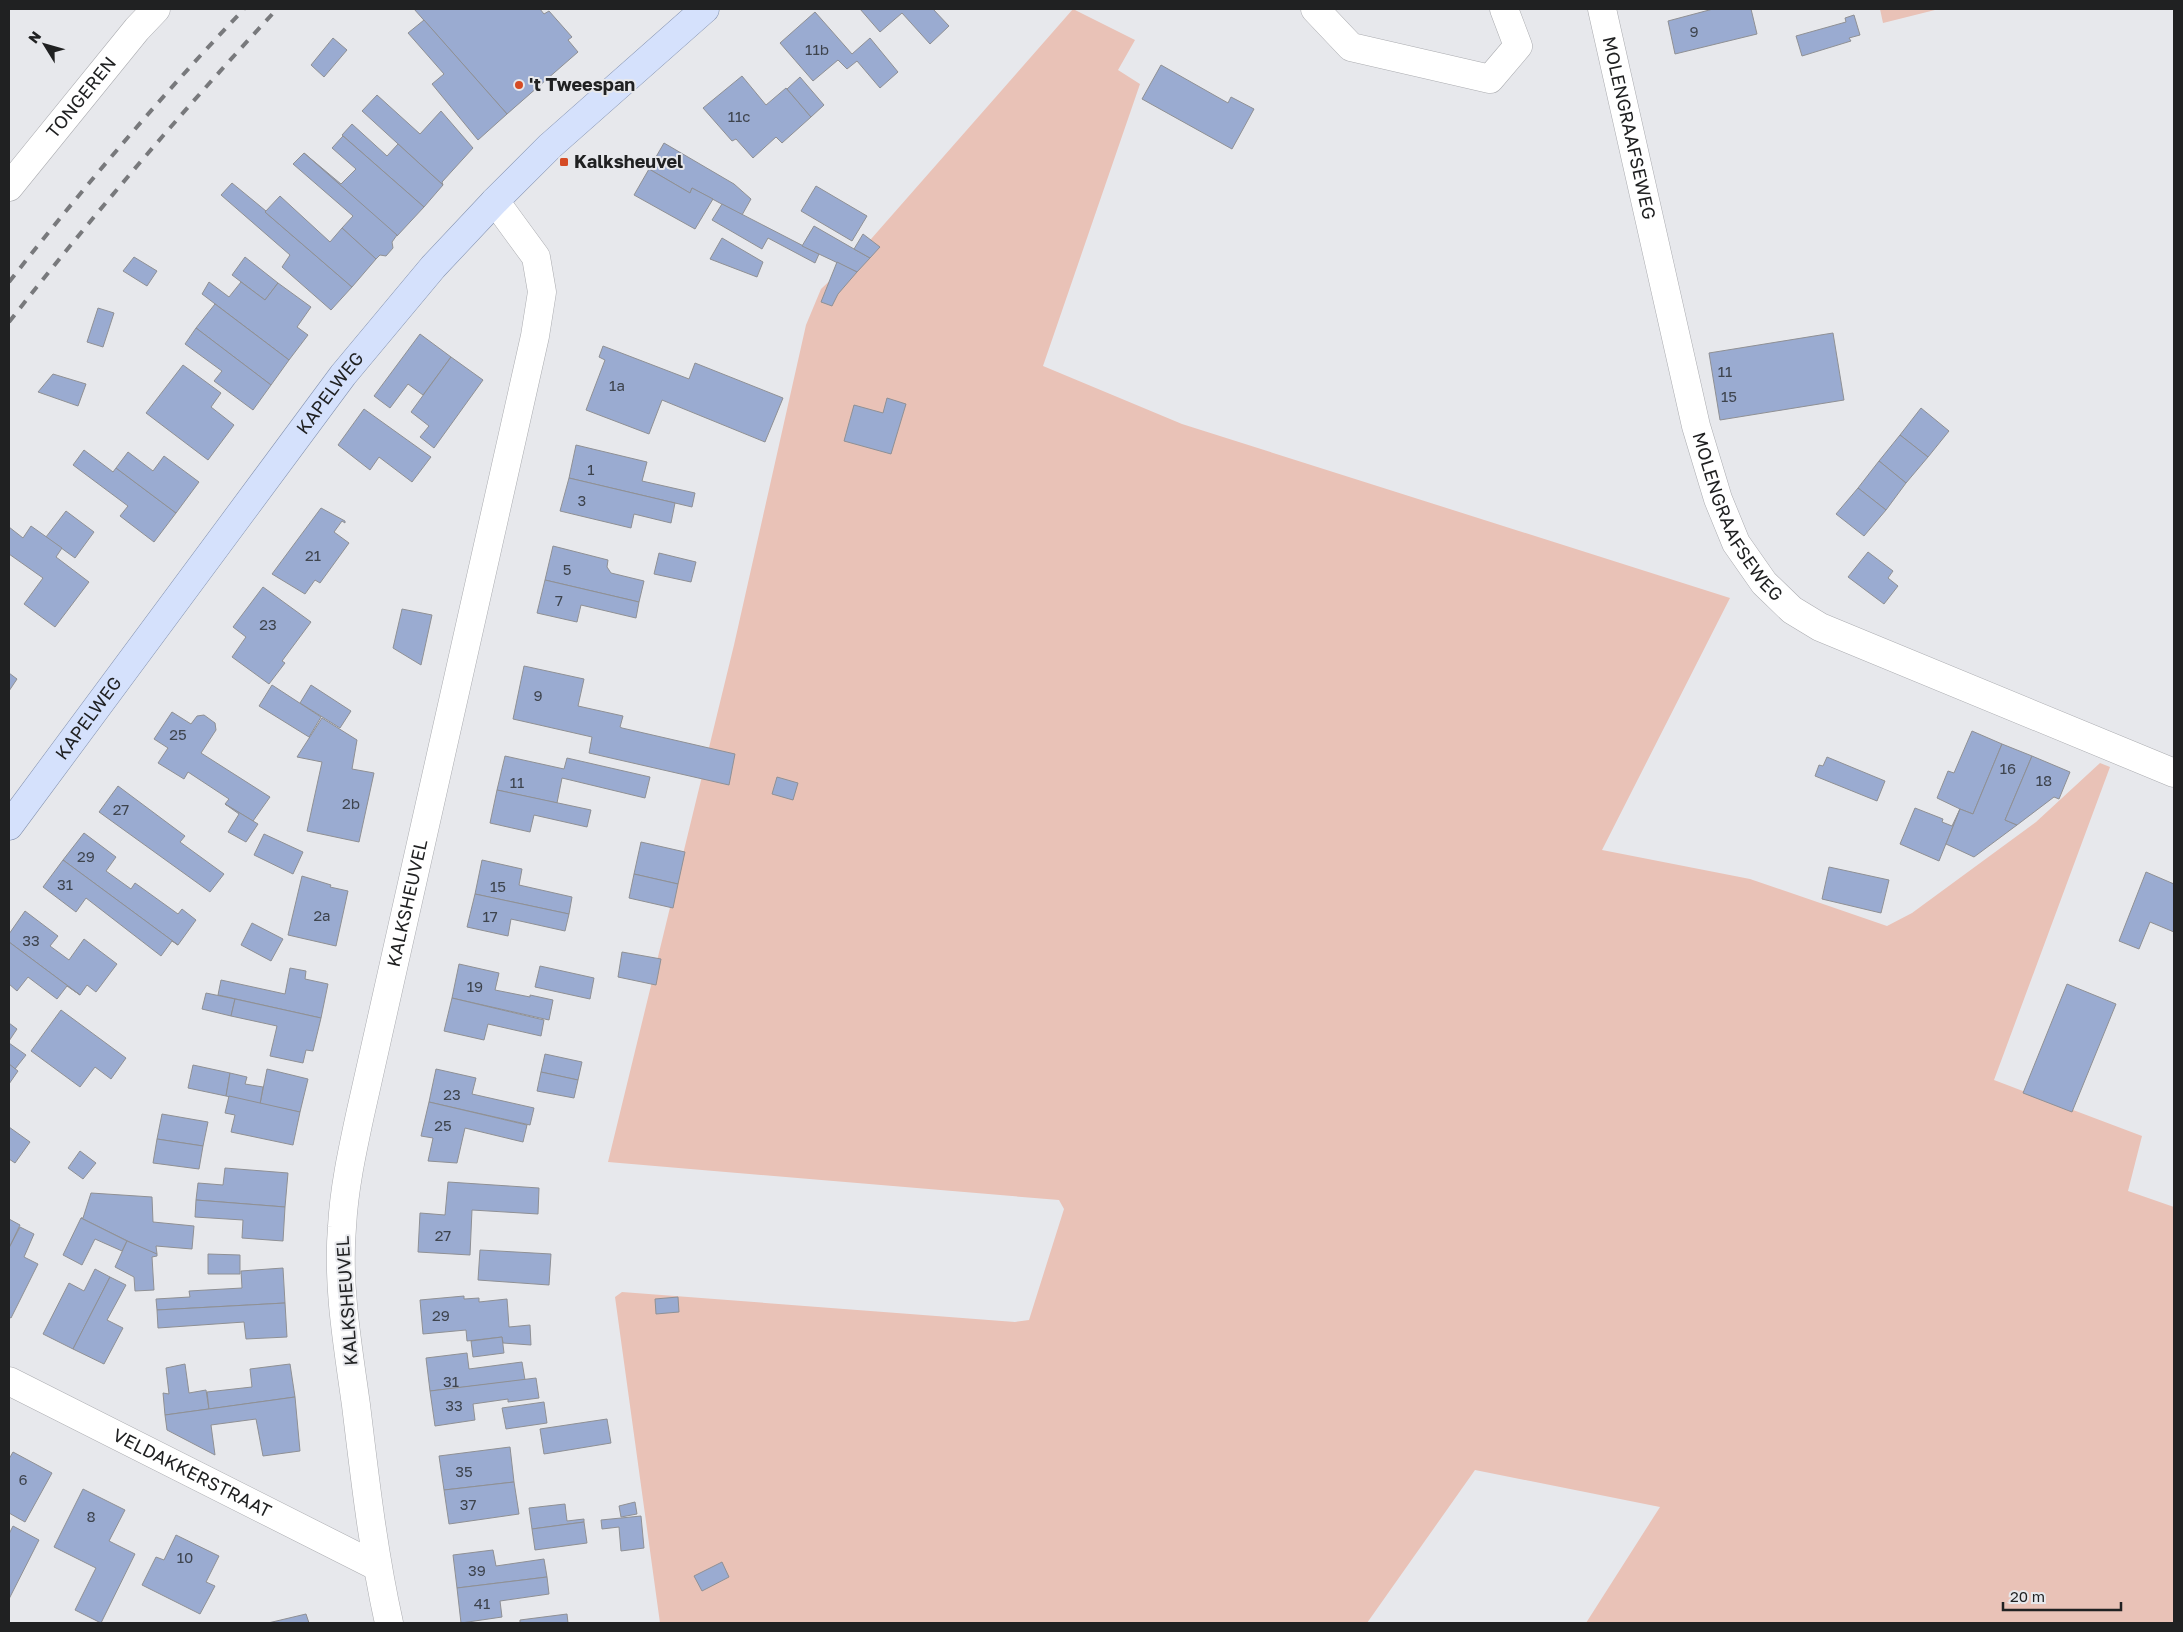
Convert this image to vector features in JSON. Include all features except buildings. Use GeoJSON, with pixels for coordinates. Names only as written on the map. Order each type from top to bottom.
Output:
{"type":"FeatureCollection","features":[{"type":"Feature","properties":{"kind":"main road","name":"KAPELWEG"},"geometry":{"type":"LineString","coordinates":[[9,826],[342,374],[432,267],[495,201],[588,111],[705,9]]}},
{"type":"Feature","properties":{"kind":"street","name":"TONGEREN"},"geometry":{"type":"LineString","coordinates":[[9,187],[137,29],[156,9]]}},
{"type":"Feature","properties":{"kind":"street"},"geometry":{"type":"LineString","coordinates":[[1324,12],[1351,47],[1490,79],[1518,46],[1504,9]]}},
{"type":"Feature","properties":{"kind":"street","name":"MOLENGRAAFSEWEG"},"geometry":{"type":"LineString","coordinates":[[1602,9],[1696,426],[1718,499],[1736,543],[1764,583],[1792,610],[1820,627],[2174,773]]}},
{"type":"Feature","properties":{"kind":"street","name":"KALKSHEUVEL"},"geometry":{"type":"LineString","coordinates":[[389,1623],[376,1566],[347,1336],[342,1280],[342,1228],[349,1170],[360,1115],[535,336],[542,292],[536,258],[495,201]]}},
{"type":"Feature","properties":{"kind":"street","name":"VELDAKKERSTRAAT"},"geometry":{"type":"LineString","coordinates":[[9,1381],[376,1566]]}},
{"type":"Feature","properties":{"kind":"shaded area"},"geometry":{"type":"Polygon","coordinates":[[[1073,9],[1135,40],[1118,70],[1140,84],[1043,366],[1182,424],[1730,598],[1602,850],[1750,879],[1887,926],[1912,913],[2036,822],[2100,763],[2110,767],[1994,1080],[2142,1136],[2128,1191],[2174,1207],[2174,1623],[1586,1623],[1660,1507],[1475,1470],[1367,1623],[660,1623],[615,1297],[622,1292],[1015,1322],[1029,1320],[1064,1209],[1059,1200],[608,1162],[734,645],[806,325],[821,289],[857,255],[1073,9]]]}},
{"type":"Feature","properties":{"kind":"shaded area"},"geometry":{"type":"Polygon","coordinates":[[[1880,9],[1939,9],[1883,23],[1880,9]]]}},
{"type":"Feature","properties":{"kind":"railway"},"geometry":{"type":"LineString","coordinates":[[9,282],[123,143],[244,9]]}},
{"type":"Feature","properties":{"kind":"railway"},"geometry":{"type":"LineString","coordinates":[[9,322],[140,162],[277,9]]}},
{"type":"Feature","properties":{"kind":"place","name":"'t Tweespan"},"geometry":{"type":"Point","coordinates":[519,85]}},
{"type":"Feature","properties":{"kind":"place","name":"Kalksheuvel"},"geometry":{"type":"Point","coordinates":[564,162]}}]}
